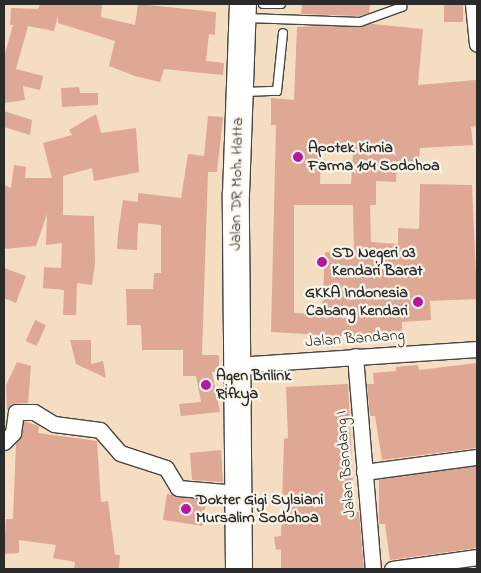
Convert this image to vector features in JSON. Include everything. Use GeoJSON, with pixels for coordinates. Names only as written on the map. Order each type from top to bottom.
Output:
{"type":"FeatureCollection","features":[{"type":"Feature","properties":{"kind":"highway","name":"Jalan DR Moh. Hatta"},"geometry":{"type":"LineString","coordinates":[[239,569],[236,365],[240,92],[249,8]]}},
{"type":"Feature","properties":{"kind":"street"},"geometry":{"type":"LineString","coordinates":[[473,4],[477,44]]}},
{"type":"Feature","properties":{"kind":"street","name":"Jalan Bandang"},"geometry":{"type":"LineString","coordinates":[[236,365],[477,349]]}},
{"type":"Feature","properties":{"kind":"street","name":"Jalan Bandang I"},"geometry":{"type":"LineString","coordinates":[[354,356],[373,569]]}},
{"type":"Feature","properties":{"kind":"street"},"geometry":{"type":"LineString","coordinates":[[4,442],[13,433],[16,412],[34,412],[54,424],[100,430],[120,453],[166,468],[178,488],[238,493]]}},
{"type":"Feature","properties":{"kind":"street"},"geometry":{"type":"LineString","coordinates":[[364,472],[477,458]]}},
{"type":"Feature","properties":{"kind":"street"},"geometry":{"type":"LineString","coordinates":[[392,569],[477,557]]}},
{"type":"Feature","properties":{"kind":"lane"},"geometry":{"type":"LineString","coordinates":[[249,8],[281,4]]}},
{"type":"Feature","properties":{"kind":"lane"},"geometry":{"type":"LineString","coordinates":[[249,8],[360,22],[402,6]]}},
{"type":"Feature","properties":{"kind":"lane"},"geometry":{"type":"LineString","coordinates":[[240,92],[277,91],[283,33]]}},
{"type":"Feature","properties":{"kind":"building"},"geometry":{"type":"Polygon","coordinates":[[[40,4],[102,4],[101,17],[135,25],[138,4],[216,12],[215,35],[209,34],[206,61],[224,63],[223,75],[164,69],[160,82],[135,76],[109,66],[115,41],[58,23],[58,16],[54,31],[28,26],[16,69],[43,76],[40,90],[23,86],[25,100],[4,103],[4,57],[13,25],[10,25],[11,8],[38,9],[40,4]]]}},
{"type":"Feature","properties":{"kind":"building"},"geometry":{"type":"Polygon","coordinates":[[[302,4],[370,4],[369,13],[359,16],[301,14],[302,4]]]}},
{"type":"Feature","properties":{"kind":"building"},"geometry":{"type":"Polygon","coordinates":[[[444,4],[463,4],[463,22],[444,22],[444,4]]]}},
{"type":"Feature","properties":{"kind":"building"},"geometry":{"type":"Polygon","coordinates":[[[372,24],[423,29],[418,85],[476,80],[477,126],[471,127],[473,145],[420,148],[419,162],[397,161],[396,182],[376,181],[376,205],[370,205],[371,242],[398,244],[398,228],[419,229],[420,184],[472,185],[477,299],[430,301],[431,320],[402,322],[402,331],[374,333],[374,338],[271,332],[276,125],[271,125],[271,98],[294,100],[297,27],[372,24]],[[321,152],[320,184],[351,184],[353,154],[321,152]],[[294,205],[294,313],[322,314],[325,252],[354,254],[353,205],[294,205]]]}},
{"type":"Feature","properties":{"kind":"building"},"geometry":{"type":"Polygon","coordinates":[[[79,87],[80,93],[98,93],[98,105],[62,107],[61,88],[79,87]]]}},
{"type":"Feature","properties":{"kind":"building"},"geometry":{"type":"Polygon","coordinates":[[[4,111],[32,120],[30,135],[4,127],[4,111]]]}},
{"type":"Feature","properties":{"kind":"building"},"geometry":{"type":"Polygon","coordinates":[[[96,114],[101,133],[136,128],[139,172],[94,181],[92,168],[63,176],[63,215],[94,216],[95,263],[92,285],[77,283],[76,315],[63,315],[64,290],[43,288],[44,267],[61,268],[62,243],[46,245],[47,214],[36,246],[4,249],[4,185],[11,188],[14,165],[26,167],[25,178],[52,178],[43,143],[72,135],[69,130],[96,114]]]}},
{"type":"Feature","properties":{"kind":"building"},"geometry":{"type":"Polygon","coordinates":[[[208,116],[223,117],[217,172],[208,172],[202,355],[219,355],[219,372],[212,372],[220,412],[181,416],[179,404],[201,402],[196,376],[183,376],[183,350],[142,350],[141,325],[127,325],[126,289],[153,289],[154,273],[161,273],[161,225],[138,223],[137,250],[117,249],[118,233],[123,200],[138,202],[138,193],[181,198],[188,154],[204,156],[208,116]]]}},
{"type":"Feature","properties":{"kind":"building"},"geometry":{"type":"Polygon","coordinates":[[[4,268],[26,276],[16,303],[4,298],[4,268]]]}},
{"type":"Feature","properties":{"kind":"building"},"geometry":{"type":"Polygon","coordinates":[[[35,320],[46,325],[37,346],[26,341],[35,320]]]}},
{"type":"Feature","properties":{"kind":"building"},"geometry":{"type":"Polygon","coordinates":[[[70,340],[91,340],[91,364],[103,361],[106,378],[76,364],[70,340]]]}},
{"type":"Feature","properties":{"kind":"building"},"geometry":{"type":"Polygon","coordinates":[[[17,362],[31,366],[28,403],[12,404],[7,411],[6,385],[17,362]]]}},
{"type":"Feature","properties":{"kind":"building"},"geometry":{"type":"Polygon","coordinates":[[[477,363],[477,448],[382,460],[375,416],[370,416],[367,384],[374,384],[373,373],[396,371],[396,367],[418,365],[419,370],[477,363]]]}},
{"type":"Feature","properties":{"kind":"building"},"geometry":{"type":"Polygon","coordinates":[[[348,384],[353,483],[346,483],[346,512],[359,512],[364,569],[281,569],[281,549],[276,550],[274,537],[281,536],[284,439],[288,438],[286,387],[348,384]]]}},
{"type":"Feature","properties":{"kind":"building"},"geometry":{"type":"Polygon","coordinates":[[[24,421],[39,426],[38,433],[97,441],[101,502],[108,501],[115,555],[120,555],[119,569],[74,569],[75,562],[53,558],[56,545],[19,540],[19,553],[4,554],[6,519],[13,519],[16,444],[24,421]]]}},
{"type":"Feature","properties":{"kind":"building"},"geometry":{"type":"Polygon","coordinates":[[[221,450],[223,482],[192,480],[190,453],[221,450]]]}},
{"type":"Feature","properties":{"kind":"building"},"geometry":{"type":"Polygon","coordinates":[[[477,466],[477,548],[390,560],[385,524],[379,524],[379,479],[477,466]]]}},
{"type":"Feature","properties":{"kind":"building","name":"Dokter Gigi Sylsiani Mursalim Sodohoa"},"geometry":{"type":"Polygon","coordinates":[[[167,494],[207,500],[202,526],[163,520],[167,494]]]}},
{"type":"Feature","properties":{"kind":"place","name":"Apotek Kimia Farma 104 Sodohoa"},"geometry":{"type":"Point","coordinates":[298,157]}},
{"type":"Feature","properties":{"kind":"place","name":"SD Negeri 03 Kendari Barat"},"geometry":{"type":"Point","coordinates":[322,262]}},
{"type":"Feature","properties":{"kind":"place","name":"GKKA Indonesia Cabang Kendari"},"geometry":{"type":"Point","coordinates":[418,302]}},
{"type":"Feature","properties":{"kind":"place","name":"Agen Brilink Rifkya"},"geometry":{"type":"Point","coordinates":[206,385]}},
{"type":"Feature","properties":{"kind":"place","name":"Dokter Gigi Sylsiani Mursalim Sodohoa"},"geometry":{"type":"Point","coordinates":[186,509]}}]}
